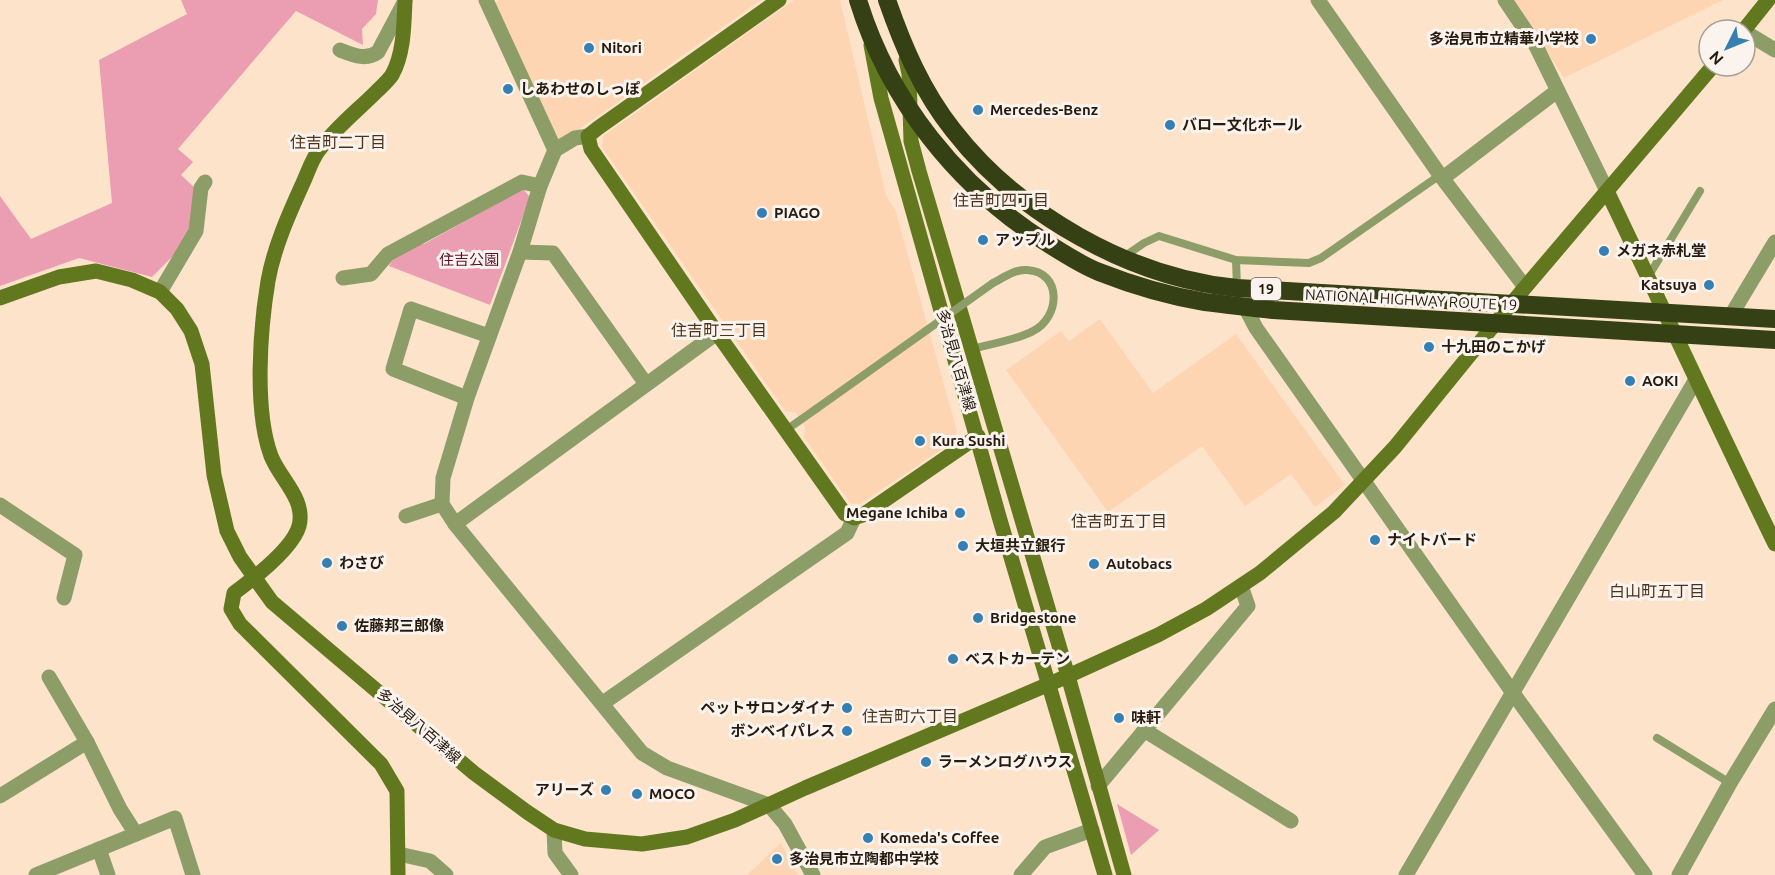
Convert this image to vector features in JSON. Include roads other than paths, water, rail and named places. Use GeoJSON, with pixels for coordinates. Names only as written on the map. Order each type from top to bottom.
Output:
{"type":"FeatureCollection","features":[{"type":"Feature","properties":{"kind":"highway","name":"NATIONAL HIGHWAY ROUTE 19"},"geometry":{"type":"LineString","coordinates":[[858,0],[869,33],[890,79],[911,115],[961,174],[1023,228],[1097,272],[1203,302],[1273,310],[1775,340]]}},
{"type":"Feature","properties":{"kind":"highway","name":"NATIONAL HIGHWAY ROUTE 19"},"geometry":{"type":"LineString","coordinates":[[887,0],[901,40],[930,96],[952,129],[977,159],[1041,212],[1102,250],[1171,276],[1237,288],[1775,319]]}},
{"type":"Feature","properties":{"kind":"street"},"geometry":{"type":"LineString","coordinates":[[779,0],[588,136],[575,138],[555,150],[540,186],[520,252],[467,398],[443,478],[442,504],[455,524],[642,753],[667,768],[769,805],[785,824],[813,875]]}},
{"type":"Feature","properties":{"kind":"street"},"geometry":{"type":"LineString","coordinates":[[1318,0],[1442,176],[1525,287]]}},
{"type":"Feature","properties":{"kind":"street"},"geometry":{"type":"LineString","coordinates":[[1505,0],[1536,46],[1775,544]]}},
{"type":"Feature","properties":{"kind":"street"},"geometry":{"type":"LineString","coordinates":[[1754,18],[1768,0]]}},
{"type":"Feature","properties":{"kind":"street"},"geometry":{"type":"LineString","coordinates":[[340,50],[355,56],[373,56],[383,45],[405,1]]}},
{"type":"Feature","properties":{"kind":"street"},"geometry":{"type":"LineString","coordinates":[[398,875],[397,791],[381,764],[240,624],[231,609],[234,593],[255,578],[292,541],[299,526],[300,514],[294,494],[274,464],[266,440],[261,388],[261,333],[269,278],[282,234],[317,151],[392,76],[400,53],[405,1]]}},
{"type":"Feature","properties":{"kind":"street"},"geometry":{"type":"LineString","coordinates":[[488,1],[555,150]]}},
{"type":"Feature","properties":{"kind":"street","name":"多治見八百津線"},"geometry":{"type":"LineString","coordinates":[[869,33],[881,98],[1049,684]]}},
{"type":"Feature","properties":{"kind":"street"},"geometry":{"type":"LineString","coordinates":[[1757,39],[1775,50]]}},
{"type":"Feature","properties":{"kind":"street","name":"多治見八百津線"},"geometry":{"type":"LineString","coordinates":[[0,298],[59,277],[96,271],[132,280],[160,292],[177,309],[191,331],[202,364],[214,475],[227,531],[240,557],[272,602],[474,773],[554,830],[585,839],[642,844],[687,837],[735,820],[1068,676],[911,141],[909,74],[901,40]]}},
{"type":"Feature","properties":{"kind":"street"},"geometry":{"type":"LineString","coordinates":[[1124,875],[1068,676],[1158,635],[1206,609],[1289,551],[1334,512],[1395,447],[1525,287],[1703,78]]}},
{"type":"Feature","properties":{"kind":"street"},"geometry":{"type":"LineString","coordinates":[[1442,176],[1557,91]]}},
{"type":"Feature","properties":{"kind":"street"},"geometry":{"type":"LineString","coordinates":[[588,136],[591,149],[845,514],[854,518],[863,515],[978,436]]}},
{"type":"Feature","properties":{"kind":"street"},"geometry":{"type":"LineString","coordinates":[[160,292],[196,231],[201,188],[205,182]]}},
{"type":"Feature","properties":{"kind":"street"},"geometry":{"type":"LineString","coordinates":[[343,278],[371,274],[388,254],[522,183],[540,186]]}},
{"type":"Feature","properties":{"kind":"street"},"geometry":{"type":"LineString","coordinates":[[1730,316],[1775,242]]}},
{"type":"Feature","properties":{"kind":"street"},"geometry":{"type":"LineString","coordinates":[[520,252],[553,253],[646,384]]}},
{"type":"Feature","properties":{"kind":"street"},"geometry":{"type":"LineString","coordinates":[[1245,307],[1256,328],[1644,875]]}},
{"type":"Feature","properties":{"kind":"street"},"geometry":{"type":"LineString","coordinates":[[467,398],[393,369],[411,309],[489,336]]}},
{"type":"Feature","properties":{"kind":"street"},"geometry":{"type":"LineString","coordinates":[[455,524],[717,333]]}},
{"type":"Feature","properties":{"kind":"street"},"geometry":{"type":"LineString","coordinates":[[1406,875],[1695,381]]}},
{"type":"Feature","properties":{"kind":"street"},"geometry":{"type":"LineString","coordinates":[[406,516],[442,504]]}},
{"type":"Feature","properties":{"kind":"street"},"geometry":{"type":"LineString","coordinates":[[0,505],[75,555],[64,598]]}},
{"type":"Feature","properties":{"kind":"street"},"geometry":{"type":"LineString","coordinates":[[603,703],[846,533],[854,518]]}},
{"type":"Feature","properties":{"kind":"street"},"geometry":{"type":"LineString","coordinates":[[1098,786],[1248,606],[1241,586]]}},
{"type":"Feature","properties":{"kind":"street"},"geometry":{"type":"LineString","coordinates":[[49,676],[87,742],[120,810],[136,834]]}},
{"type":"Feature","properties":{"kind":"street"},"geometry":{"type":"LineString","coordinates":[[1049,684],[1105,875]]}},
{"type":"Feature","properties":{"kind":"street"},"geometry":{"type":"LineString","coordinates":[[1679,875],[1775,708]]}},
{"type":"Feature","properties":{"kind":"street"},"geometry":{"type":"LineString","coordinates":[[1144,730],[1291,821]]}},
{"type":"Feature","properties":{"kind":"street"},"geometry":{"type":"LineString","coordinates":[[0,796],[87,742]]}},
{"type":"Feature","properties":{"kind":"street"},"geometry":{"type":"LineString","coordinates":[[36,875],[175,818],[193,875]]}},
{"type":"Feature","properties":{"kind":"street"},"geometry":{"type":"LineString","coordinates":[[554,830],[555,853],[571,875]]}},
{"type":"Feature","properties":{"kind":"street"},"geometry":{"type":"LineString","coordinates":[[1020,875],[1044,847],[1092,830]]}},
{"type":"Feature","properties":{"kind":"street"},"geometry":{"type":"LineString","coordinates":[[99,849],[108,875]]}},
{"type":"Feature","properties":{"kind":"street"},"geometry":{"type":"LineString","coordinates":[[399,854],[430,861],[446,875]]}},
{"type":"Feature","properties":{"kind":"lane"},"geometry":{"type":"LineString","coordinates":[[1123,258],[1144,243],[1159,236],[1236,260],[1309,263],[1442,176]]}},
{"type":"Feature","properties":{"kind":"lane"},"geometry":{"type":"LineString","coordinates":[[1648,277],[1700,191]]}},
{"type":"Feature","properties":{"kind":"lane"},"geometry":{"type":"LineString","coordinates":[[1236,260],[1237,288]]}},
{"type":"Feature","properties":{"kind":"lane"},"geometry":{"type":"LineString","coordinates":[[786,430],[1011,273],[1027,270],[1040,274],[1048,280],[1054,289],[1052,313],[1045,322],[1033,332],[971,349]]}},
{"type":"Feature","properties":{"kind":"lane"},"geometry":{"type":"LineString","coordinates":[[1658,738],[1730,783]]}},
{"type":"Feature","properties":{"kind":"place","name":"多治見市立精華小学校"},"geometry":{"type":"Point","coordinates":[1591,39]}},
{"type":"Feature","properties":{"kind":"place","name":"Nitori"},"geometry":{"type":"Point","coordinates":[589,48]}},
{"type":"Feature","properties":{"kind":"place","name":"しあわせのしっぽ"},"geometry":{"type":"Point","coordinates":[508,89]}},
{"type":"Feature","properties":{"kind":"place","name":"Mercedes-Benz"},"geometry":{"type":"Point","coordinates":[978,110]}},
{"type":"Feature","properties":{"kind":"place","name":"バロー文化ホール"},"geometry":{"type":"Point","coordinates":[1170,125]}},
{"type":"Feature","properties":{"kind":"place","name":"PIAGO"},"geometry":{"type":"Point","coordinates":[762,213]}},
{"type":"Feature","properties":{"kind":"place","name":"アップル"},"geometry":{"type":"Point","coordinates":[983,240]}},
{"type":"Feature","properties":{"kind":"place","name":"メガネ赤札堂"},"geometry":{"type":"Point","coordinates":[1604,251]}},
{"type":"Feature","properties":{"kind":"place","name":"Katsuya"},"geometry":{"type":"Point","coordinates":[1709,285]}},
{"type":"Feature","properties":{"kind":"place","name":"十九田のこかげ"},"geometry":{"type":"Point","coordinates":[1429,347]}},
{"type":"Feature","properties":{"kind":"place","name":"AOKI"},"geometry":{"type":"Point","coordinates":[1630,381]}},
{"type":"Feature","properties":{"kind":"place","name":"Kura Sushi"},"geometry":{"type":"Point","coordinates":[920,441]}},
{"type":"Feature","properties":{"kind":"place","name":"Megane Ichiba"},"geometry":{"type":"Point","coordinates":[960,513]}},
{"type":"Feature","properties":{"kind":"place","name":"ナイトバード"},"geometry":{"type":"Point","coordinates":[1375,540]}},
{"type":"Feature","properties":{"kind":"place","name":"大垣共立銀行"},"geometry":{"type":"Point","coordinates":[963,546]}},
{"type":"Feature","properties":{"kind":"place","name":"わさび"},"geometry":{"type":"Point","coordinates":[327,563]}},
{"type":"Feature","properties":{"kind":"place","name":"Autobacs"},"geometry":{"type":"Point","coordinates":[1094,564]}},
{"type":"Feature","properties":{"kind":"place","name":"Bridgestone"},"geometry":{"type":"Point","coordinates":[978,618]}},
{"type":"Feature","properties":{"kind":"place","name":"佐藤邦三郎像"},"geometry":{"type":"Point","coordinates":[342,626]}},
{"type":"Feature","properties":{"kind":"place","name":"ベストカーテン"},"geometry":{"type":"Point","coordinates":[953,659]}},
{"type":"Feature","properties":{"kind":"place","name":"ペットサロンダイナ"},"geometry":{"type":"Point","coordinates":[847,708]}},
{"type":"Feature","properties":{"kind":"place","name":"味軒"},"geometry":{"type":"Point","coordinates":[1119,718]}},
{"type":"Feature","properties":{"kind":"place","name":"ボンベイパレス"},"geometry":{"type":"Point","coordinates":[847,731]}},
{"type":"Feature","properties":{"kind":"place","name":"ラーメンログハウス"},"geometry":{"type":"Point","coordinates":[926,762]}},
{"type":"Feature","properties":{"kind":"place","name":"アリーズ"},"geometry":{"type":"Point","coordinates":[606,790]}},
{"type":"Feature","properties":{"kind":"place","name":"MOCO"},"geometry":{"type":"Point","coordinates":[637,794]}},
{"type":"Feature","properties":{"kind":"place","name":"Komeda's Coffee"},"geometry":{"type":"Point","coordinates":[868,838]}},
{"type":"Feature","properties":{"kind":"place","name":"多治見市立陶都中学校"},"geometry":{"type":"Point","coordinates":[777,859]}},
{"type":"Feature","properties":{"kind":"district","name":"住吉町二丁目"},"geometry":{"type":"Point","coordinates":[338,142]}},
{"type":"Feature","properties":{"kind":"district","name":"住吉町四丁目"},"geometry":{"type":"Point","coordinates":[1001,200]}},
{"type":"Feature","properties":{"kind":"district","name":"住吉町三丁目"},"geometry":{"type":"Point","coordinates":[719,330]}},
{"type":"Feature","properties":{"kind":"district","name":"住吉町五丁目"},"geometry":{"type":"Point","coordinates":[1119,521]}},
{"type":"Feature","properties":{"kind":"district","name":"白山町五丁目"},"geometry":{"type":"Point","coordinates":[1657,591]}},
{"type":"Feature","properties":{"kind":"district","name":"住吉町六丁目"},"geometry":{"type":"Point","coordinates":[910,716]}},
{"type":"Feature","properties":{"kind":"park label","name":"住吉公園"},"geometry":{"type":"Point","coordinates":[469,260]}}]}
